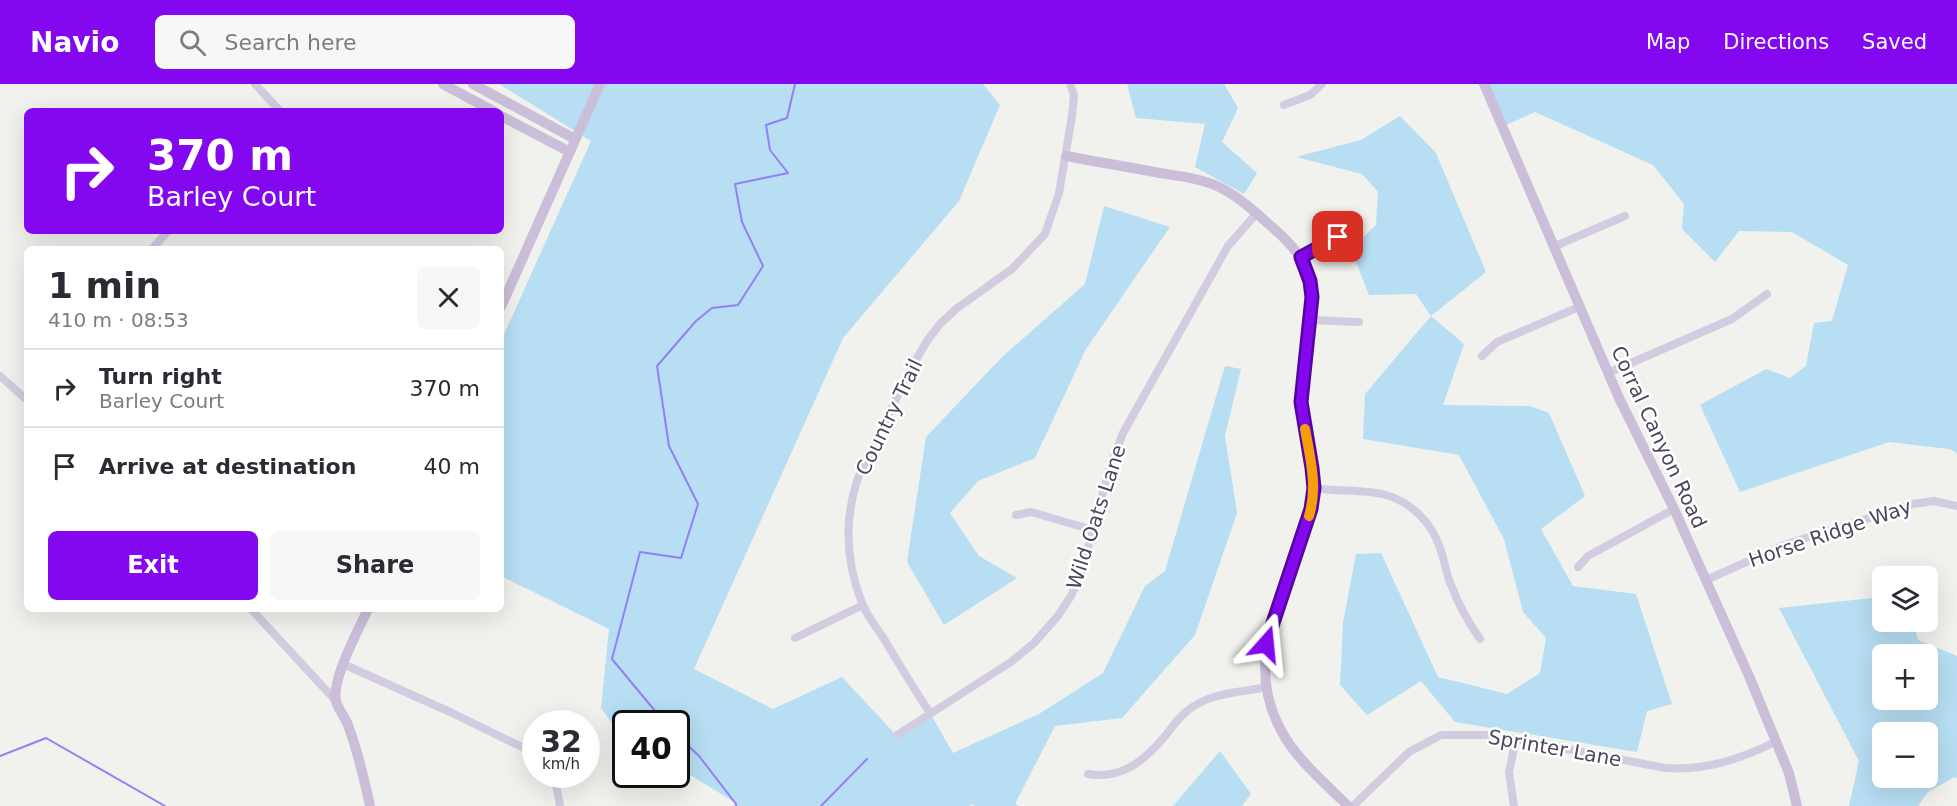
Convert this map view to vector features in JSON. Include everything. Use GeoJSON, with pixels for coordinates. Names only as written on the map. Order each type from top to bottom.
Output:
{"type":"FeatureCollection","features":[{"type":"Feature","properties":{"kind":"street"},"geometry":{"type":"LineString","coordinates":[[443,84],[487,108]]}},
{"type":"Feature","properties":{"kind":"street"},"geometry":{"type":"LineString","coordinates":[[473,84],[575,139]]}},
{"type":"Feature","properties":{"kind":"street"},"geometry":{"type":"LineString","coordinates":[[504,300],[600,84]]}},
{"type":"Feature","properties":{"kind":"street","name":"Country Trail"},"geometry":{"type":"LineString","coordinates":[[930,713],[863,605],[852,569],[849,544],[850,507],[858,478],[910,370],[927,341],[940,324],[960,305],[1012,269],[1045,234],[1059,193],[1066,156],[1074,95],[1070,84]]}},
{"type":"Feature","properties":{"kind":"street"},"geometry":{"type":"LineString","coordinates":[[1284,105],[1310,95],[1322,84]]}},
{"type":"Feature","properties":{"kind":"street","name":"Corral Canyon Road"},"geometry":{"type":"LineString","coordinates":[[1484,84],[1608,373],[1674,509],[1777,741],[1793,783],[1797,806]]}},
{"type":"Feature","properties":{"kind":"street"},"geometry":{"type":"LineString","coordinates":[[257,85],[277,108]]}},
{"type":"Feature","properties":{"kind":"street"},"geometry":{"type":"LineString","coordinates":[[504,118],[570,152]]}},
{"type":"Feature","properties":{"kind":"street"},"geometry":{"type":"LineString","coordinates":[[1066,156],[1198,179],[1226,190],[1287,240],[1301,257],[1308,273],[1312,289],[1311,320],[1301,402],[1314,488],[1308,520],[1266,644],[1266,687],[1274,713],[1287,741],[1303,761],[1348,806]]}},
{"type":"Feature","properties":{"kind":"street","name":"Wild Oats Lane"},"geometry":{"type":"LineString","coordinates":[[897,735],[1011,662],[1050,627],[1065,607],[1076,585],[1110,467],[1123,433],[1228,246],[1256,214]]}},
{"type":"Feature","properties":{"kind":"street"},"geometry":{"type":"LineString","coordinates":[[1553,247],[1625,216]]}},
{"type":"Feature","properties":{"kind":"street"},"geometry":{"type":"LineString","coordinates":[[155,246],[165,234]]}},
{"type":"Feature","properties":{"kind":"street"},"geometry":{"type":"LineString","coordinates":[[1301,257],[1338,237]]}},
{"type":"Feature","properties":{"kind":"street"},"geometry":{"type":"LineString","coordinates":[[1608,373],[1732,319],[1767,294]]}},
{"type":"Feature","properties":{"kind":"street"},"geometry":{"type":"LineString","coordinates":[[1482,356],[1497,342],[1579,307]]}},
{"type":"Feature","properties":{"kind":"street"},"geometry":{"type":"LineString","coordinates":[[1311,320],[1359,322]]}},
{"type":"Feature","properties":{"kind":"street"},"geometry":{"type":"LineString","coordinates":[[0,376],[24,394]]}},
{"type":"Feature","properties":{"kind":"street"},"geometry":{"type":"LineString","coordinates":[[1314,488],[1384,494],[1414,510],[1427,523],[1437,539],[1450,585],[1465,617],[1480,639]]}},
{"type":"Feature","properties":{"kind":"street","name":"Horse Ridge Way"},"geometry":{"type":"LineString","coordinates":[[1706,580],[1787,544],[1913,504],[1934,501],[1957,506]]}},
{"type":"Feature","properties":{"kind":"street"},"geometry":{"type":"LineString","coordinates":[[1578,567],[1588,556],[1674,509]]}},
{"type":"Feature","properties":{"kind":"street"},"geometry":{"type":"LineString","coordinates":[[1016,515],[1031,512],[1093,530]]}},
{"type":"Feature","properties":{"kind":"street"},"geometry":{"type":"LineString","coordinates":[[795,638],[863,605]]}},
{"type":"Feature","properties":{"kind":"street"},"geometry":{"type":"LineString","coordinates":[[254,612],[336,701],[345,716],[360,760],[370,806]]}},
{"type":"Feature","properties":{"kind":"street"},"geometry":{"type":"LineString","coordinates":[[336,701],[336,690],[343,664],[367,612]]}},
{"type":"Feature","properties":{"kind":"street"},"geometry":{"type":"LineString","coordinates":[[343,664],[522,747]]}},
{"type":"Feature","properties":{"kind":"street"},"geometry":{"type":"LineString","coordinates":[[1088,774],[1104,777],[1138,763],[1156,747],[1186,711],[1205,700],[1230,692],[1266,687]]}},
{"type":"Feature","properties":{"kind":"street","name":"Sprinter Lane"},"geometry":{"type":"LineString","coordinates":[[1353,806],[1409,752],[1441,735],[1487,735],[1516,739],[1683,770],[1721,764],[1777,741]]}},
{"type":"Feature","properties":{"kind":"street"},"geometry":{"type":"LineString","coordinates":[[1514,806],[1509,772],[1516,739]]}},
{"type":"Feature","properties":{"kind":"street"},"geometry":{"type":"LineString","coordinates":[[557,788],[560,806]]}},
{"type":"Feature","properties":{"kind":"shaded area"},"geometry":{"type":"Polygon","coordinates":[[[499,84],[983,84],[1000,105],[959,201],[843,338],[694,669],[773,709],[842,677],[896,735],[930,713],[953,753],[1039,714],[1103,673],[1145,586],[1165,571],[1225,366],[1241,369],[1225,436],[1237,513],[1195,635],[1122,718],[1055,726],[1015,804],[1019,806],[975,806],[971,804],[970,806],[735,806],[736,803],[690,775],[690,710],[612,710],[612,723],[601,708],[609,629],[504,577],[504,334],[591,141],[499,84]]]}},
{"type":"Feature","properties":{"kind":"shaded area"},"geometry":{"type":"Polygon","coordinates":[[[1127,84],[1224,84],[1238,108],[1222,142],[1257,173],[1244,194],[1195,167],[1205,124],[1136,118],[1127,84]]]}},
{"type":"Feature","properties":{"kind":"shaded area"},"geometry":{"type":"Polygon","coordinates":[[[1484,84],[1957,84],[1957,453],[1949,449],[1889,442],[1740,492],[1700,405],[1766,369],[1790,378],[1806,366],[1814,323],[1832,321],[1848,265],[1792,232],[1739,231],[1715,262],[1682,229],[1684,204],[1653,165],[1535,112],[1502,127],[1484,84]]]}},
{"type":"Feature","properties":{"kind":"shaded area"},"geometry":{"type":"Polygon","coordinates":[[[1400,116],[1436,153],[1486,272],[1431,316],[1416,294],[1369,295],[1351,249],[1376,225],[1378,192],[1362,174],[1296,157],[1361,140],[1400,116]]]}},
{"type":"Feature","properties":{"kind":"shaded area"},"geometry":{"type":"Polygon","coordinates":[[[1104,206],[1170,227],[1086,349],[1035,458],[978,481],[950,513],[979,556],[1017,578],[944,625],[907,562],[926,437],[1002,357],[1085,284],[1104,206]]]}},
{"type":"Feature","properties":{"kind":"shaded area"},"geometry":{"type":"Polygon","coordinates":[[[1431,316],[1464,344],[1443,405],[1530,406],[1549,413],[1585,496],[1541,529],[1573,586],[1636,594],[1672,704],[1647,711],[1637,752],[1455,722],[1421,681],[1367,715],[1340,685],[1343,623],[1356,554],[1381,553],[1438,677],[1507,694],[1540,673],[1546,638],[1523,612],[1504,539],[1459,455],[1363,439],[1365,394],[1431,316]]]}},
{"type":"Feature","properties":{"kind":"shaded area"},"geometry":{"type":"Polygon","coordinates":[[[1872,598],[1872,632],[1916,632],[1918,640],[1928,644],[1872,644],[1872,710],[1938,710],[1938,648],[1957,656],[1957,778],[1954,777],[1938,786],[1938,722],[1872,722],[1872,788],[1935,788],[1927,793],[1918,806],[1849,806],[1859,761],[1779,608],[1872,598]]]}},
{"type":"Feature","properties":{"kind":"shaded area"},"geometry":{"type":"Polygon","coordinates":[[[1220,751],[1251,794],[1242,806],[1173,806],[1220,751]]]}},
{"type":"Feature","properties":{"kind":"waterway"},"geometry":{"type":"LineString","coordinates":[[654,710],[612,659],[640,552],[681,558],[698,504],[669,446],[657,366],[696,321],[712,308],[738,305],[763,266],[742,222],[735,184],[788,173],[770,150],[766,125],[787,118],[795,84]]}},
{"type":"Feature","properties":{"kind":"waterway"},"geometry":{"type":"LineString","coordinates":[[0,756],[46,738],[165,806]]}},
{"type":"Feature","properties":{"kind":"waterway"},"geometry":{"type":"LineString","coordinates":[[690,747],[736,806]]}},
{"type":"Feature","properties":{"kind":"waterway"},"geometry":{"type":"LineString","coordinates":[[821,806],[867,759]]}},
{"type":"Feature","properties":{"kind":"slow traffic"},"geometry":{"type":"LineString","coordinates":[[1305,429],[1314,488],[1309,516]]}},
{"type":"Feature","properties":{"kind":"route"},"geometry":{"type":"LineString","coordinates":[[1266,644],[1308,520],[1314,488],[1301,402],[1312,297],[1308,273],[1301,257],[1338,237]]}}]}
